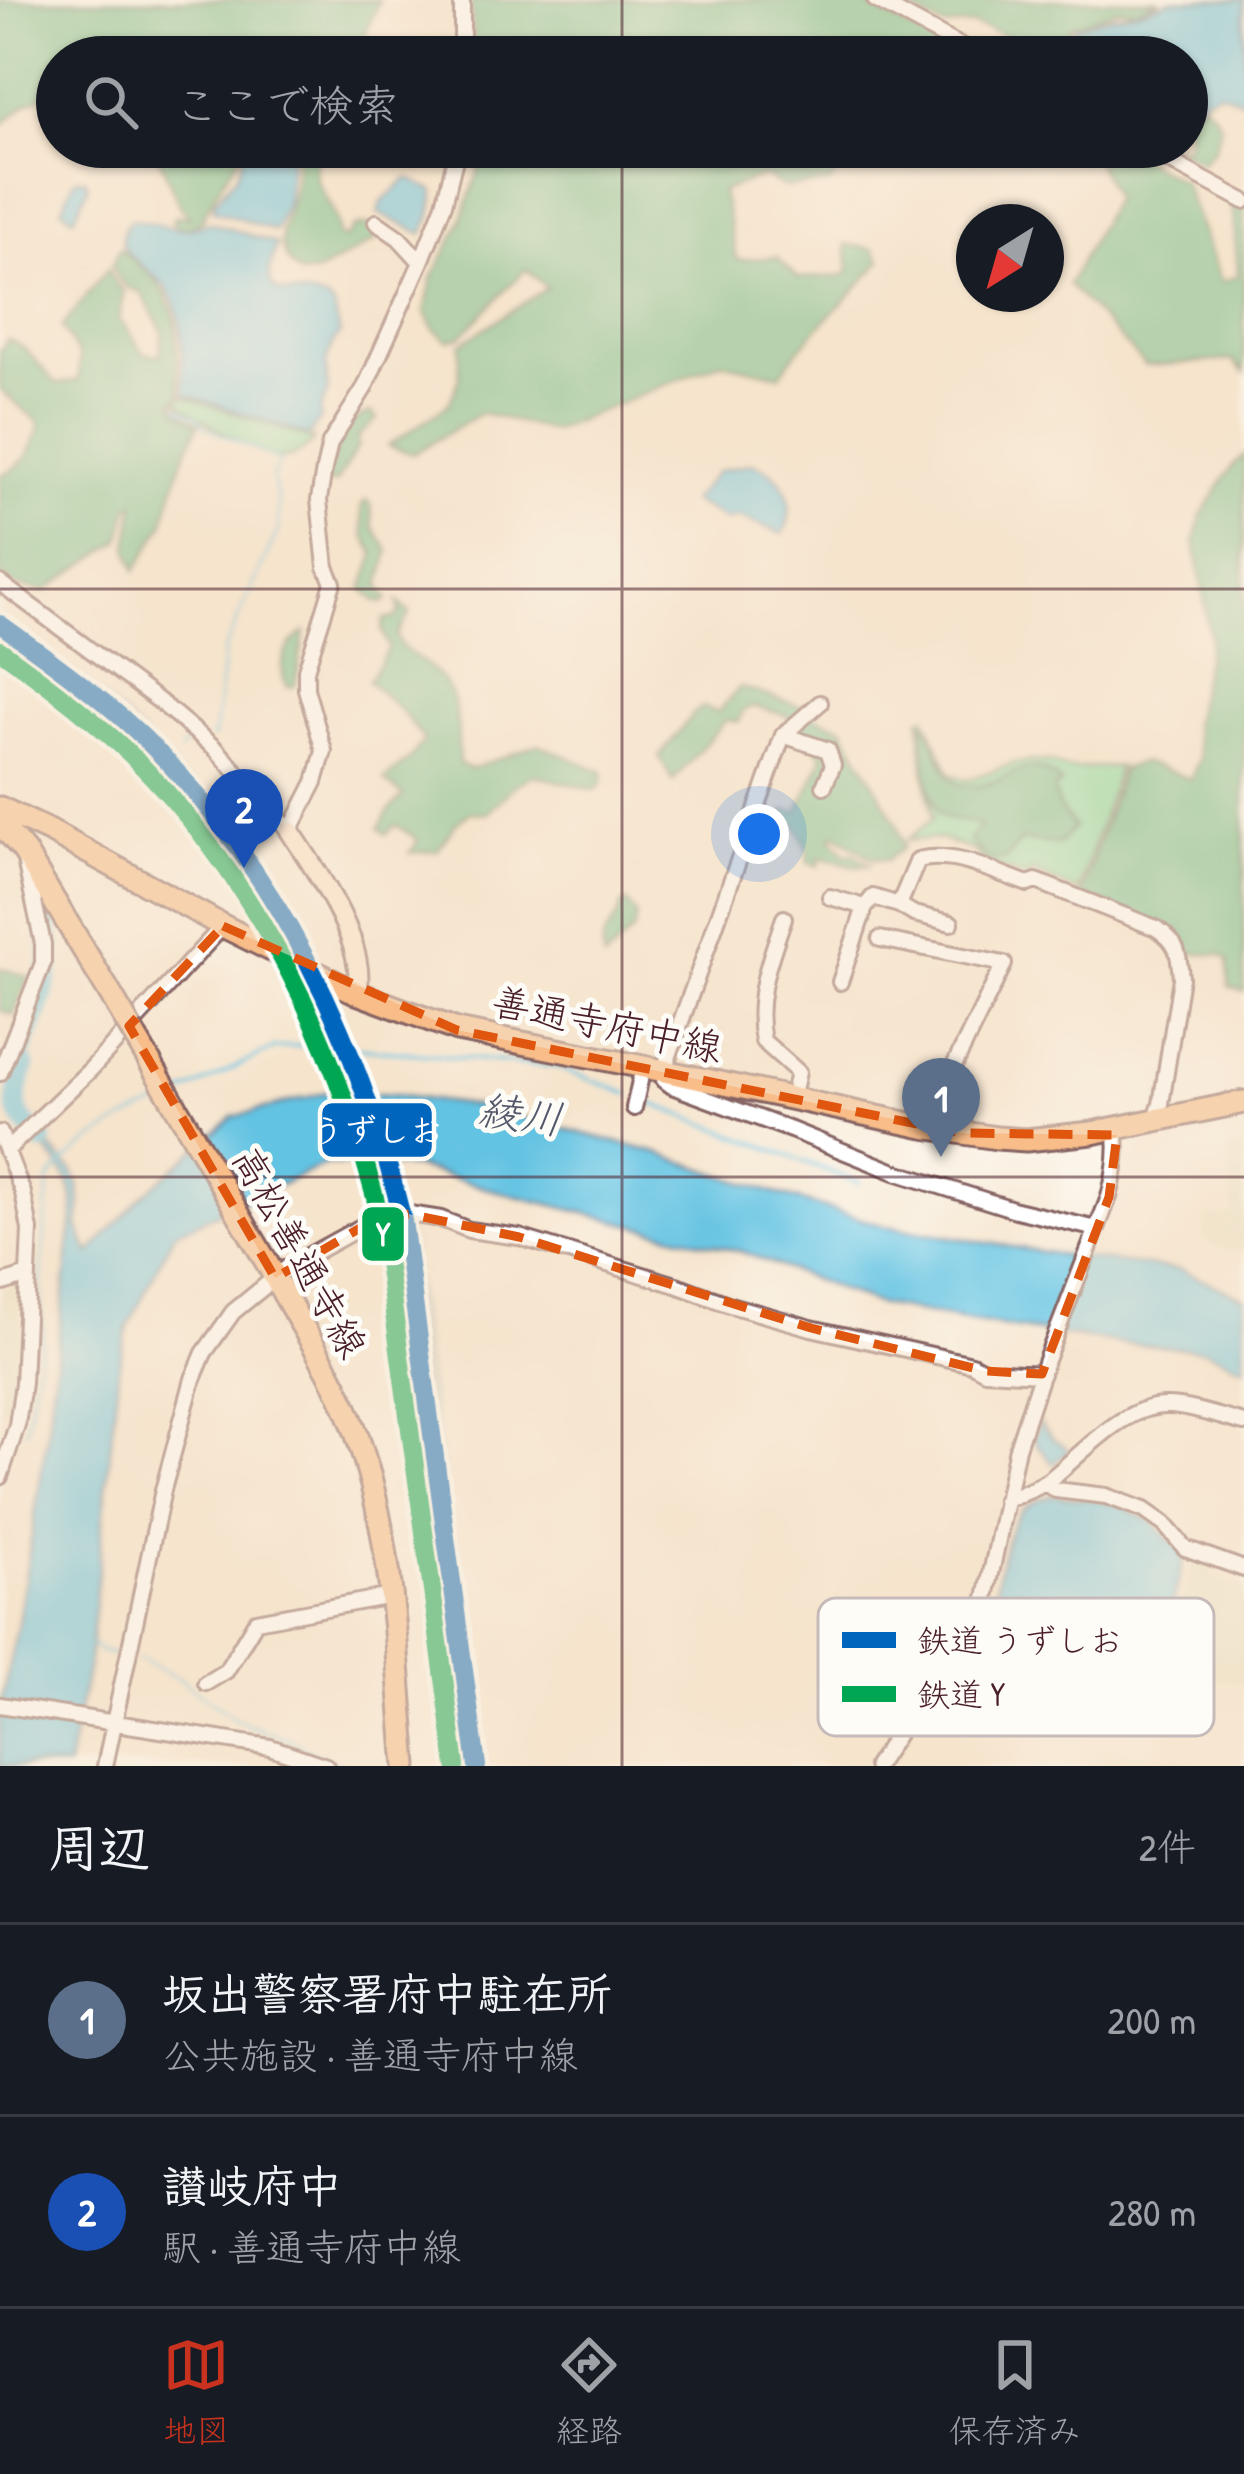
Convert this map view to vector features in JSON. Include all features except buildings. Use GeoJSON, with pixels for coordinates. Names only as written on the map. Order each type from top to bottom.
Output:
{"type":"FeatureCollection","features":[{"type":"Feature","properties":{"kind":"main road","name":"善通寺府中線"},"geometry":{"type":"LineString","coordinates":[[0,808],[357,993],[457,1030],[643,1087],[793,1100],[924,1127],[1026,1140],[1244,1102]]}},
{"type":"Feature","properties":{"kind":"main road","name":"高松善通寺線"},"geometry":{"type":"LineString","coordinates":[[0,823],[24,851],[108,990],[327,1370],[351,1420],[380,1517],[406,1766]]}},
{"type":"Feature","properties":{"kind":"main road"},"geometry":{"type":"LineString","coordinates":[[24,851],[32,831],[42,827]]}},
{"type":"Feature","properties":{"kind":"street"},"geometry":{"type":"LineString","coordinates":[[462,0],[462,36]]}},
{"type":"Feature","properties":{"kind":"street"},"geometry":{"type":"LineString","coordinates":[[874,0],[942,36]]}},
{"type":"Feature","properties":{"kind":"street"},"geometry":{"type":"LineString","coordinates":[[290,831],[324,751],[306,689],[306,670],[333,583],[326,567],[319,500],[330,443],[365,387],[421,262],[453,168]]}},
{"type":"Feature","properties":{"kind":"street"},"geometry":{"type":"LineString","coordinates":[[1183,168],[1244,201]]}},
{"type":"Feature","properties":{"kind":"street"},"geometry":{"type":"LineString","coordinates":[[376,222],[421,262]]}},
{"type":"Feature","properties":{"kind":"street"},"geometry":{"type":"LineString","coordinates":[[0,583],[216,748],[290,831],[350,938],[359,965],[357,993]]}},
{"type":"Feature","properties":{"kind":"street"},"geometry":{"type":"LineString","coordinates":[[643,1087],[783,735],[820,703]]}},
{"type":"Feature","properties":{"kind":"street"},"geometry":{"type":"LineString","coordinates":[[783,735],[828,750],[833,765],[824,786]]}},
{"type":"Feature","properties":{"kind":"street"},"geometry":{"type":"LineString","coordinates":[[0,1073],[43,963],[24,851]]}},
{"type":"Feature","properties":{"kind":"street"},"geometry":{"type":"LineString","coordinates":[[899,905],[918,860],[934,856],[1028,884],[1036,881],[1172,938],[1181,978],[1155,1120]]}},
{"type":"Feature","properties":{"kind":"street"},"geometry":{"type":"LineString","coordinates":[[830,897],[865,907]]}},
{"type":"Feature","properties":{"kind":"street"},"geometry":{"type":"LineString","coordinates":[[840,982],[865,907],[873,897],[951,923]]}},
{"type":"Feature","properties":{"kind":"street"},"geometry":{"type":"LineString","coordinates":[[784,918],[761,992],[761,1031],[763,1041],[798,1072],[793,1100]]}},
{"type":"Feature","properties":{"kind":"street"},"geometry":{"type":"LineString","coordinates":[[7,1150],[90,1070],[223,926]]}},
{"type":"Feature","properties":{"kind":"street"},"geometry":{"type":"LineString","coordinates":[[880,939],[1004,964],[924,1127]]}},
{"type":"Feature","properties":{"kind":"street"},"geometry":{"type":"LineString","coordinates":[[643,1087],[664,1080],[895,1172],[1096,1231]]}},
{"type":"Feature","properties":{"kind":"street"},"geometry":{"type":"LineString","coordinates":[[984,1598],[1017,1448],[1114,1175],[1114,1128]]}},
{"type":"Feature","properties":{"kind":"street"},"geometry":{"type":"LineString","coordinates":[[0,1133],[23,1193],[30,1230],[20,1404],[1,1474]]}},
{"type":"Feature","properties":{"kind":"street"},"geometry":{"type":"LineString","coordinates":[[105,1766],[163,1490],[204,1354],[233,1312],[272,1273],[379,1217],[410,1214],[519,1237],[730,1305],[985,1371],[1044,1367]]}},
{"type":"Feature","properties":{"kind":"street"},"geometry":{"type":"LineString","coordinates":[[0,1285],[28,1275]]}},
{"type":"Feature","properties":{"kind":"street"},"geometry":{"type":"LineString","coordinates":[[1005,1500],[1045,1483],[1127,1418],[1151,1407],[1171,1406],[1244,1423]]}},
{"type":"Feature","properties":{"kind":"street"},"geometry":{"type":"LineString","coordinates":[[1045,1483],[1056,1490],[1106,1496],[1144,1510],[1185,1548],[1244,1569]]}},
{"type":"Feature","properties":{"kind":"street"},"geometry":{"type":"LineString","coordinates":[[206,1683],[226,1671],[256,1621],[391,1596]]}},
{"type":"Feature","properties":{"kind":"street"},"geometry":{"type":"LineString","coordinates":[[0,1705],[270,1747],[326,1766]]}},
{"type":"Feature","properties":{"kind":"street"},"geometry":{"type":"LineString","coordinates":[[876,1766],[896,1736]]}},
{"type":"Feature","properties":{"kind":"highlighted area"},"geometry":{"type":"Polygon","coordinates":[[[223,926],[457,1030],[961,1133],[1117,1135],[1109,1197],[1042,1374],[985,1371],[811,1328],[519,1237],[409,1214],[379,1217],[275,1278],[129,1026],[223,926]]]}},
{"type":"Feature","properties":{"kind":"shaded area"},"geometry":{"type":"Polygon","coordinates":[[[0,618],[121,709],[203,794],[186,809],[107,725],[0,644],[0,618]]]}},
{"type":"Feature","properties":{"kind":"shaded area"},"geometry":{"type":"Polygon","coordinates":[[[1244,1148],[1244,1250],[1227,1250],[1211,1245],[1204,1236],[1205,1215],[1231,1215],[1228,1149],[1244,1148]]]}},
{"type":"Feature","properties":{"kind":"shaded area"},"geometry":{"type":"Polygon","coordinates":[[[409,1220],[482,1766],[461,1766],[388,1225],[409,1220]]]}},
{"type":"Feature","properties":{"kind":"shaded area"},"geometry":{"type":"Polygon","coordinates":[[[19,1284],[21,1342],[13,1410],[0,1410],[0,1289],[19,1284]]]}},
{"type":"Feature","properties":{"kind":"shaded area"},"geometry":{"type":"Polygon","coordinates":[[[1193,1558],[1213,1566],[1211,1576],[1244,1587],[1244,1684],[1214,1679],[1214,1598],[1183,1598],[1193,1558]]]}},
{"type":"Feature","properties":{"kind":"green space"},"geometry":{"type":"Polygon","coordinates":[[[0,0],[379,0],[364,36],[36,36],[36,99],[0,126],[0,0]]]}},
{"type":"Feature","properties":{"kind":"green space"},"geometry":{"type":"Polygon","coordinates":[[[471,0],[858,0],[924,36],[473,36],[471,0]]]}},
{"type":"Feature","properties":{"kind":"green space"},"geometry":{"type":"Polygon","coordinates":[[[892,0],[1160,0],[1071,26],[1068,36],[1006,36],[974,25],[943,27],[892,0]]]}},
{"type":"Feature","properties":{"kind":"green space"},"geometry":{"type":"Polygon","coordinates":[[[1208,107],[1221,126],[1208,156],[1208,107]]]}},
{"type":"Feature","properties":{"kind":"green space"},"geometry":{"type":"Polygon","coordinates":[[[163,168],[231,168],[202,221],[176,227],[172,220],[176,216],[189,217],[163,168]]]}},
{"type":"Feature","properties":{"kind":"green space"},"geometry":{"type":"Polygon","coordinates":[[[295,168],[315,168],[338,236],[345,239],[354,227],[367,225],[376,240],[318,272],[300,274],[289,263],[281,241],[295,168]]]}},
{"type":"Feature","properties":{"kind":"green space"},"geometry":{"type":"Polygon","coordinates":[[[480,168],[838,168],[830,184],[781,187],[765,176],[722,191],[737,260],[777,257],[798,278],[842,276],[849,271],[846,244],[874,249],[881,261],[780,375],[721,362],[552,431],[481,413],[413,454],[388,446],[449,404],[459,380],[460,344],[547,288],[526,269],[460,337],[447,340],[433,328],[425,311],[432,278],[460,225],[480,168]]]}},
{"type":"Feature","properties":{"kind":"green space"},"geometry":{"type":"Polygon","coordinates":[[[1100,168],[1158,168],[1183,182],[1222,282],[1238,275],[1232,202],[1244,209],[1244,372],[1233,360],[1146,366],[1068,285],[1114,197],[1100,168]]]}},
{"type":"Feature","properties":{"kind":"green space"},"geometry":{"type":"Polygon","coordinates":[[[120,248],[152,276],[166,296],[176,323],[181,394],[173,402],[199,424],[182,461],[163,526],[136,570],[128,546],[135,503],[129,506],[120,541],[45,591],[16,586],[0,574],[0,475],[28,455],[40,423],[0,389],[0,351],[8,339],[24,348],[57,384],[79,380],[79,356],[62,327],[108,268],[124,292],[119,319],[145,354],[160,355],[162,331],[141,292],[122,283],[112,264],[120,248]]]}},
{"type":"Feature","properties":{"kind":"green space"},"geometry":{"type":"Polygon","coordinates":[[[185,396],[314,440],[295,455],[270,456],[227,435],[177,401],[185,396]]]}},
{"type":"Feature","properties":{"kind":"green space"},"geometry":{"type":"Polygon","coordinates":[[[371,413],[377,419],[357,438],[358,446],[336,483],[326,483],[345,431],[371,413]]]}},
{"type":"Feature","properties":{"kind":"green space"},"geometry":{"type":"Polygon","coordinates":[[[1244,455],[1244,992],[1229,987],[1228,960],[1221,955],[1185,953],[1176,932],[1081,895],[1122,769],[1143,762],[1191,779],[1199,758],[1193,724],[1210,638],[1195,542],[1201,516],[1244,455]]]}},
{"type":"Feature","properties":{"kind":"green space"},"geometry":{"type":"Polygon","coordinates":[[[366,500],[371,504],[373,526],[389,551],[380,587],[388,599],[382,603],[363,589],[375,554],[364,535],[361,506],[366,500]]]}},
{"type":"Feature","properties":{"kind":"green space"},"geometry":{"type":"Polygon","coordinates":[[[398,602],[410,613],[396,636],[436,673],[451,696],[459,764],[471,769],[538,744],[603,772],[602,783],[595,790],[534,775],[514,786],[487,814],[470,812],[438,850],[410,853],[418,840],[396,825],[386,834],[379,828],[403,796],[384,780],[424,740],[368,681],[389,648],[382,631],[384,619],[395,618],[400,611],[398,602]]]}},
{"type":"Feature","properties":{"kind":"green space"},"geometry":{"type":"Polygon","coordinates":[[[305,632],[295,686],[288,687],[282,672],[284,656],[305,632]]]}},
{"type":"Feature","properties":{"kind":"green space"},"geometry":{"type":"Polygon","coordinates":[[[740,687],[804,707],[815,717],[843,727],[896,822],[904,847],[887,860],[871,858],[836,834],[831,838],[846,855],[852,853],[870,865],[819,857],[819,866],[808,863],[796,824],[783,818],[785,810],[798,812],[823,757],[811,739],[793,733],[790,717],[754,706],[743,711],[739,722],[726,720],[673,781],[659,757],[694,713],[703,707],[718,712],[740,687]]]}},
{"type":"Feature","properties":{"kind":"green space"},"geometry":{"type":"Polygon","coordinates":[[[925,716],[950,774],[967,780],[1032,761],[1067,769],[1119,766],[1078,892],[1031,871],[1028,878],[980,861],[977,852],[941,839],[907,840],[933,819],[924,769],[920,719],[925,716]],[[926,723],[927,774],[938,811],[948,818],[979,824],[1006,858],[1058,806],[1054,789],[1061,784],[1039,769],[1029,769],[989,783],[957,785],[926,723]]]}},
{"type":"Feature","properties":{"kind":"green space"},"geometry":{"type":"Polygon","coordinates":[[[925,722],[948,775],[957,784],[977,786],[1029,768],[1049,773],[1061,783],[1054,789],[1058,806],[1074,827],[1059,844],[1021,840],[1006,859],[988,860],[969,840],[981,826],[944,817],[933,801],[925,759],[925,722]]]}},
{"type":"Feature","properties":{"kind":"green space"},"geometry":{"type":"Polygon","coordinates":[[[627,902],[636,915],[634,930],[604,960],[605,936],[627,902]]]}},
{"type":"Feature","properties":{"kind":"green space"},"geometry":{"type":"Polygon","coordinates":[[[0,968],[29,977],[14,1015],[0,1010],[0,968]]]}},
{"type":"Feature","properties":{"kind":"water"},"geometry":{"type":"Polygon","coordinates":[[[1170,0],[1244,0],[1244,101],[1219,91],[1208,96],[1208,36],[1073,36],[1075,28],[1170,0]]]}},
{"type":"Feature","properties":{"kind":"water"},"geometry":{"type":"Polygon","coordinates":[[[239,168],[290,168],[287,202],[275,231],[213,210],[239,168]]]}},
{"type":"Feature","properties":{"kind":"water"},"geometry":{"type":"Polygon","coordinates":[[[78,178],[86,179],[88,187],[74,218],[62,209],[78,178]]]}},
{"type":"Feature","properties":{"kind":"water"},"geometry":{"type":"Polygon","coordinates":[[[408,178],[435,191],[423,234],[378,213],[382,202],[408,178]]]}},
{"type":"Feature","properties":{"kind":"water"},"geometry":{"type":"Polygon","coordinates":[[[130,220],[178,228],[209,222],[277,244],[270,267],[275,289],[309,295],[334,306],[340,334],[326,362],[328,391],[321,418],[309,436],[185,394],[175,304],[161,282],[126,250],[123,231],[130,220]]]}},
{"type":"Feature","properties":{"kind":"water"},"geometry":{"type":"Polygon","coordinates":[[[752,463],[773,474],[786,490],[790,511],[783,534],[735,516],[728,521],[691,501],[718,471],[752,463]]]}},
{"type":"Feature","properties":{"kind":"water"},"geometry":{"type":"Polygon","coordinates":[[[328,1092],[477,1106],[658,1153],[884,1226],[1181,1270],[1244,1297],[1244,1367],[1205,1350],[1116,1343],[876,1304],[743,1252],[415,1167],[326,1164],[174,1233],[128,1327],[119,1365],[89,1661],[68,1766],[0,1766],[0,1708],[46,1443],[74,1205],[65,1177],[35,1137],[39,1134],[73,1172],[81,1205],[78,1225],[89,1254],[141,1197],[233,1117],[328,1092]]]}},
{"type":"Feature","properties":{"kind":"water"},"geometry":{"type":"Polygon","coordinates":[[[1039,1422],[1067,1448],[1053,1464],[1034,1441],[1039,1422]]]}},
{"type":"Feature","properties":{"kind":"water"},"geometry":{"type":"Polygon","coordinates":[[[1053,1495],[1117,1503],[1151,1521],[1185,1555],[1174,1598],[994,1598],[1013,1524],[1020,1512],[1053,1495]]]}},
{"type":"Feature","properties":{"kind":"waterway"},"geometry":{"type":"LineString","coordinates":[[178,407],[204,426],[280,461],[272,478],[279,528],[224,650],[214,738],[210,736]]}},
{"type":"Feature","properties":{"kind":"waterway"},"geometry":{"type":"LineString","coordinates":[[180,751],[193,736]]}},
{"type":"Feature","properties":{"kind":"waterway"},"geometry":{"type":"LineString","coordinates":[[42,1141],[24,1121],[16,1100],[25,1066],[18,1062],[47,979],[47,922]]}},
{"type":"Feature","properties":{"kind":"waterway"},"geometry":{"type":"LineString","coordinates":[[182,1094],[274,1048],[317,1044],[556,1067],[629,1094]]}},
{"type":"Feature","properties":{"kind":"waterway"},"geometry":{"type":"LineString","coordinates":[[643,1100],[860,1183]]}},
{"type":"Feature","properties":{"kind":"waterway"},"geometry":{"type":"LineString","coordinates":[[26,1431],[42,1336],[49,1180],[101,1134],[162,1103]]}},
{"type":"Feature","properties":{"kind":"waterway"},"geometry":{"type":"LineString","coordinates":[[92,1645],[117,1655]]}},
{"type":"Feature","properties":{"kind":"waterway"},"geometry":{"type":"LineString","coordinates":[[139,1659],[178,1678],[238,1721],[346,1766]]}},
{"type":"Feature","properties":{"kind":"rail line","name":"うずしお"},"geometry":{"type":"LineString","coordinates":[[0,624],[109,707],[191,788],[273,900],[337,1023],[363,1088],[403,1221],[477,1766]]}},
{"type":"Feature","properties":{"kind":"rail line","name":"Y"},"geometry":{"type":"LineString","coordinates":[[0,650],[98,725],[176,803],[255,912],[318,1032],[343,1095],[382,1225],[456,1766]]}},
{"type":"Feature","properties":{"kind":"place","name":"讃岐府中"},"geometry":{"type":"Point","coordinates":[244,868]}},
{"type":"Feature","properties":{"kind":"place","name":"坂出警察署府中駐在所"},"geometry":{"type":"Point","coordinates":[941,1157]}},
{"type":"Feature","properties":{"kind":"water label","name":"綾川"},"geometry":{"type":"Point","coordinates":[521,1114]}}]}
